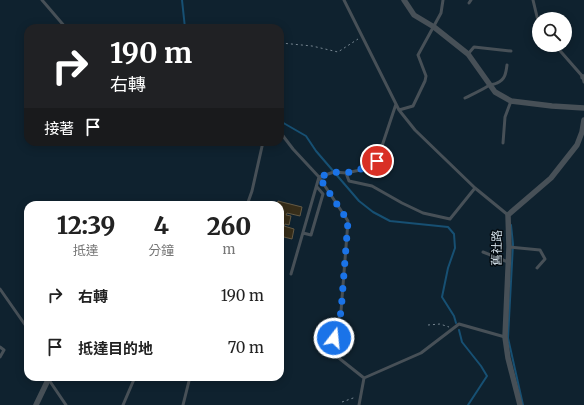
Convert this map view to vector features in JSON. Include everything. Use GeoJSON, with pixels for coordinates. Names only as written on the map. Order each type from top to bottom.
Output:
{"type":"FeatureCollection","features":[{"type":"Feature","properties":{"kind":"street"},"geometry":{"type":"LineString","coordinates":[[404,0],[414,15],[434,27],[468,54],[495,92],[511,101],[584,108]]}},
{"type":"Feature","properties":{"kind":"street","name":"舊社路"},"geometry":{"type":"LineString","coordinates":[[520,405],[508,358],[505,336],[509,246],[508,215],[555,173],[577,145],[582,132],[584,120]]}},
{"type":"Feature","properties":{"kind":"street"},"geometry":{"type":"LineString","coordinates":[[36,405],[47,381]]}},
{"type":"Feature","properties":{"kind":"lane"},"geometry":{"type":"LineString","coordinates":[[42,0],[63,24]]}},
{"type":"Feature","properties":{"kind":"lane"},"geometry":{"type":"LineString","coordinates":[[344,0],[399,110],[415,130],[475,188],[508,215]]}},
{"type":"Feature","properties":{"kind":"lane"},"geometry":{"type":"LineString","coordinates":[[399,110],[413,106],[425,81],[426,76],[418,55],[441,13],[443,0]]}},
{"type":"Feature","properties":{"kind":"lane"},"geometry":{"type":"LineString","coordinates":[[533,0],[536,12]]}},
{"type":"Feature","properties":{"kind":"lane"},"geometry":{"type":"LineString","coordinates":[[468,54],[474,47],[511,51]]}},
{"type":"Feature","properties":{"kind":"lane"},"geometry":{"type":"LineString","coordinates":[[561,52],[584,79]]}},
{"type":"Feature","properties":{"kind":"lane"},"geometry":{"type":"LineString","coordinates":[[465,98],[502,79],[505,75],[507,65]]}},
{"type":"Feature","properties":{"kind":"lane"},"geometry":{"type":"LineString","coordinates":[[503,143],[505,117],[511,101]]}},
{"type":"Feature","properties":{"kind":"lane"},"geometry":{"type":"LineString","coordinates":[[319,177],[334,172],[346,173],[365,168],[377,161],[396,104]]}},
{"type":"Feature","properties":{"kind":"lane"},"geometry":{"type":"LineString","coordinates":[[284,137],[319,177],[348,221],[341,312],[330,351],[364,378]]}},
{"type":"Feature","properties":{"kind":"lane"},"geometry":{"type":"LineString","coordinates":[[248,201],[262,146]]}},
{"type":"Feature","properties":{"kind":"lane"},"geometry":{"type":"LineString","coordinates":[[346,173],[349,181],[372,186],[423,213],[450,218],[475,188]]}},
{"type":"Feature","properties":{"kind":"lane"},"geometry":{"type":"LineString","coordinates":[[291,274],[319,177]]}},
{"type":"Feature","properties":{"kind":"lane"},"geometry":{"type":"LineString","coordinates":[[303,233],[311,236],[323,194],[317,186]]}},
{"type":"Feature","properties":{"kind":"lane"},"geometry":{"type":"LineString","coordinates":[[509,246],[540,250],[545,259],[537,268]]}},
{"type":"Feature","properties":{"kind":"lane"},"geometry":{"type":"LineString","coordinates":[[483,252],[508,262]]}},
{"type":"Feature","properties":{"kind":"lane"},"geometry":{"type":"LineString","coordinates":[[0,290],[24,323]]}},
{"type":"Feature","properties":{"kind":"lane"},"geometry":{"type":"LineString","coordinates":[[364,378],[421,353],[459,324],[505,336]]}},
{"type":"Feature","properties":{"kind":"lane"},"geometry":{"type":"LineString","coordinates":[[0,347],[4,350],[0,357]]}},
{"type":"Feature","properties":{"kind":"lane"},"geometry":{"type":"LineString","coordinates":[[359,405],[364,378]]}},
{"type":"Feature","properties":{"kind":"lane"},"geometry":{"type":"LineString","coordinates":[[50,381],[66,405]]}},
{"type":"Feature","properties":{"kind":"lane"},"geometry":{"type":"LineString","coordinates":[[123,405],[133,381]]}},
{"type":"Feature","properties":{"kind":"lane"},"geometry":{"type":"LineString","coordinates":[[183,405],[189,381]]}},
{"type":"Feature","properties":{"kind":"path"},"geometry":{"type":"LineString","coordinates":[[284,43],[312,46],[338,52],[362,36]]}},
{"type":"Feature","properties":{"kind":"path"},"geometry":{"type":"LineString","coordinates":[[428,325],[440,324],[455,328]]}},
{"type":"Feature","properties":{"kind":"path"},"geometry":{"type":"LineString","coordinates":[[342,402],[362,395]]}},
{"type":"Feature","properties":{"kind":"building"},"geometry":{"type":"Polygon","coordinates":[[[284,202],[302,207],[300,216],[287,213],[286,215],[291,216],[289,225],[285,224],[284,226],[284,202]]]}},
{"type":"Feature","properties":{"kind":"building"},"geometry":{"type":"Polygon","coordinates":[[[284,226],[294,229],[292,239],[284,237],[284,226]]]}},
{"type":"Feature","properties":{"kind":"waterway"},"geometry":{"type":"LineString","coordinates":[[182,0],[185,24]]}},
{"type":"Feature","properties":{"kind":"waterway"},"geometry":{"type":"LineString","coordinates":[[284,123],[306,136],[316,151],[359,201],[373,212],[390,221],[448,227],[454,234],[455,248],[448,268],[442,297],[454,316],[456,323]]}},
{"type":"Feature","properties":{"kind":"waterway"},"geometry":{"type":"LineString","coordinates":[[511,225],[513,244],[508,338],[523,405]]}},
{"type":"Feature","properties":{"kind":"waterway"},"geometry":{"type":"LineString","coordinates":[[459,330],[462,342],[487,376],[468,405]]}},
{"type":"Feature","properties":{"kind":"route"},"geometry":{"type":"LineString","coordinates":[[334,338],[341,312],[348,221],[319,177],[334,172],[346,173],[365,168],[373,165],[377,161]]}}]}
